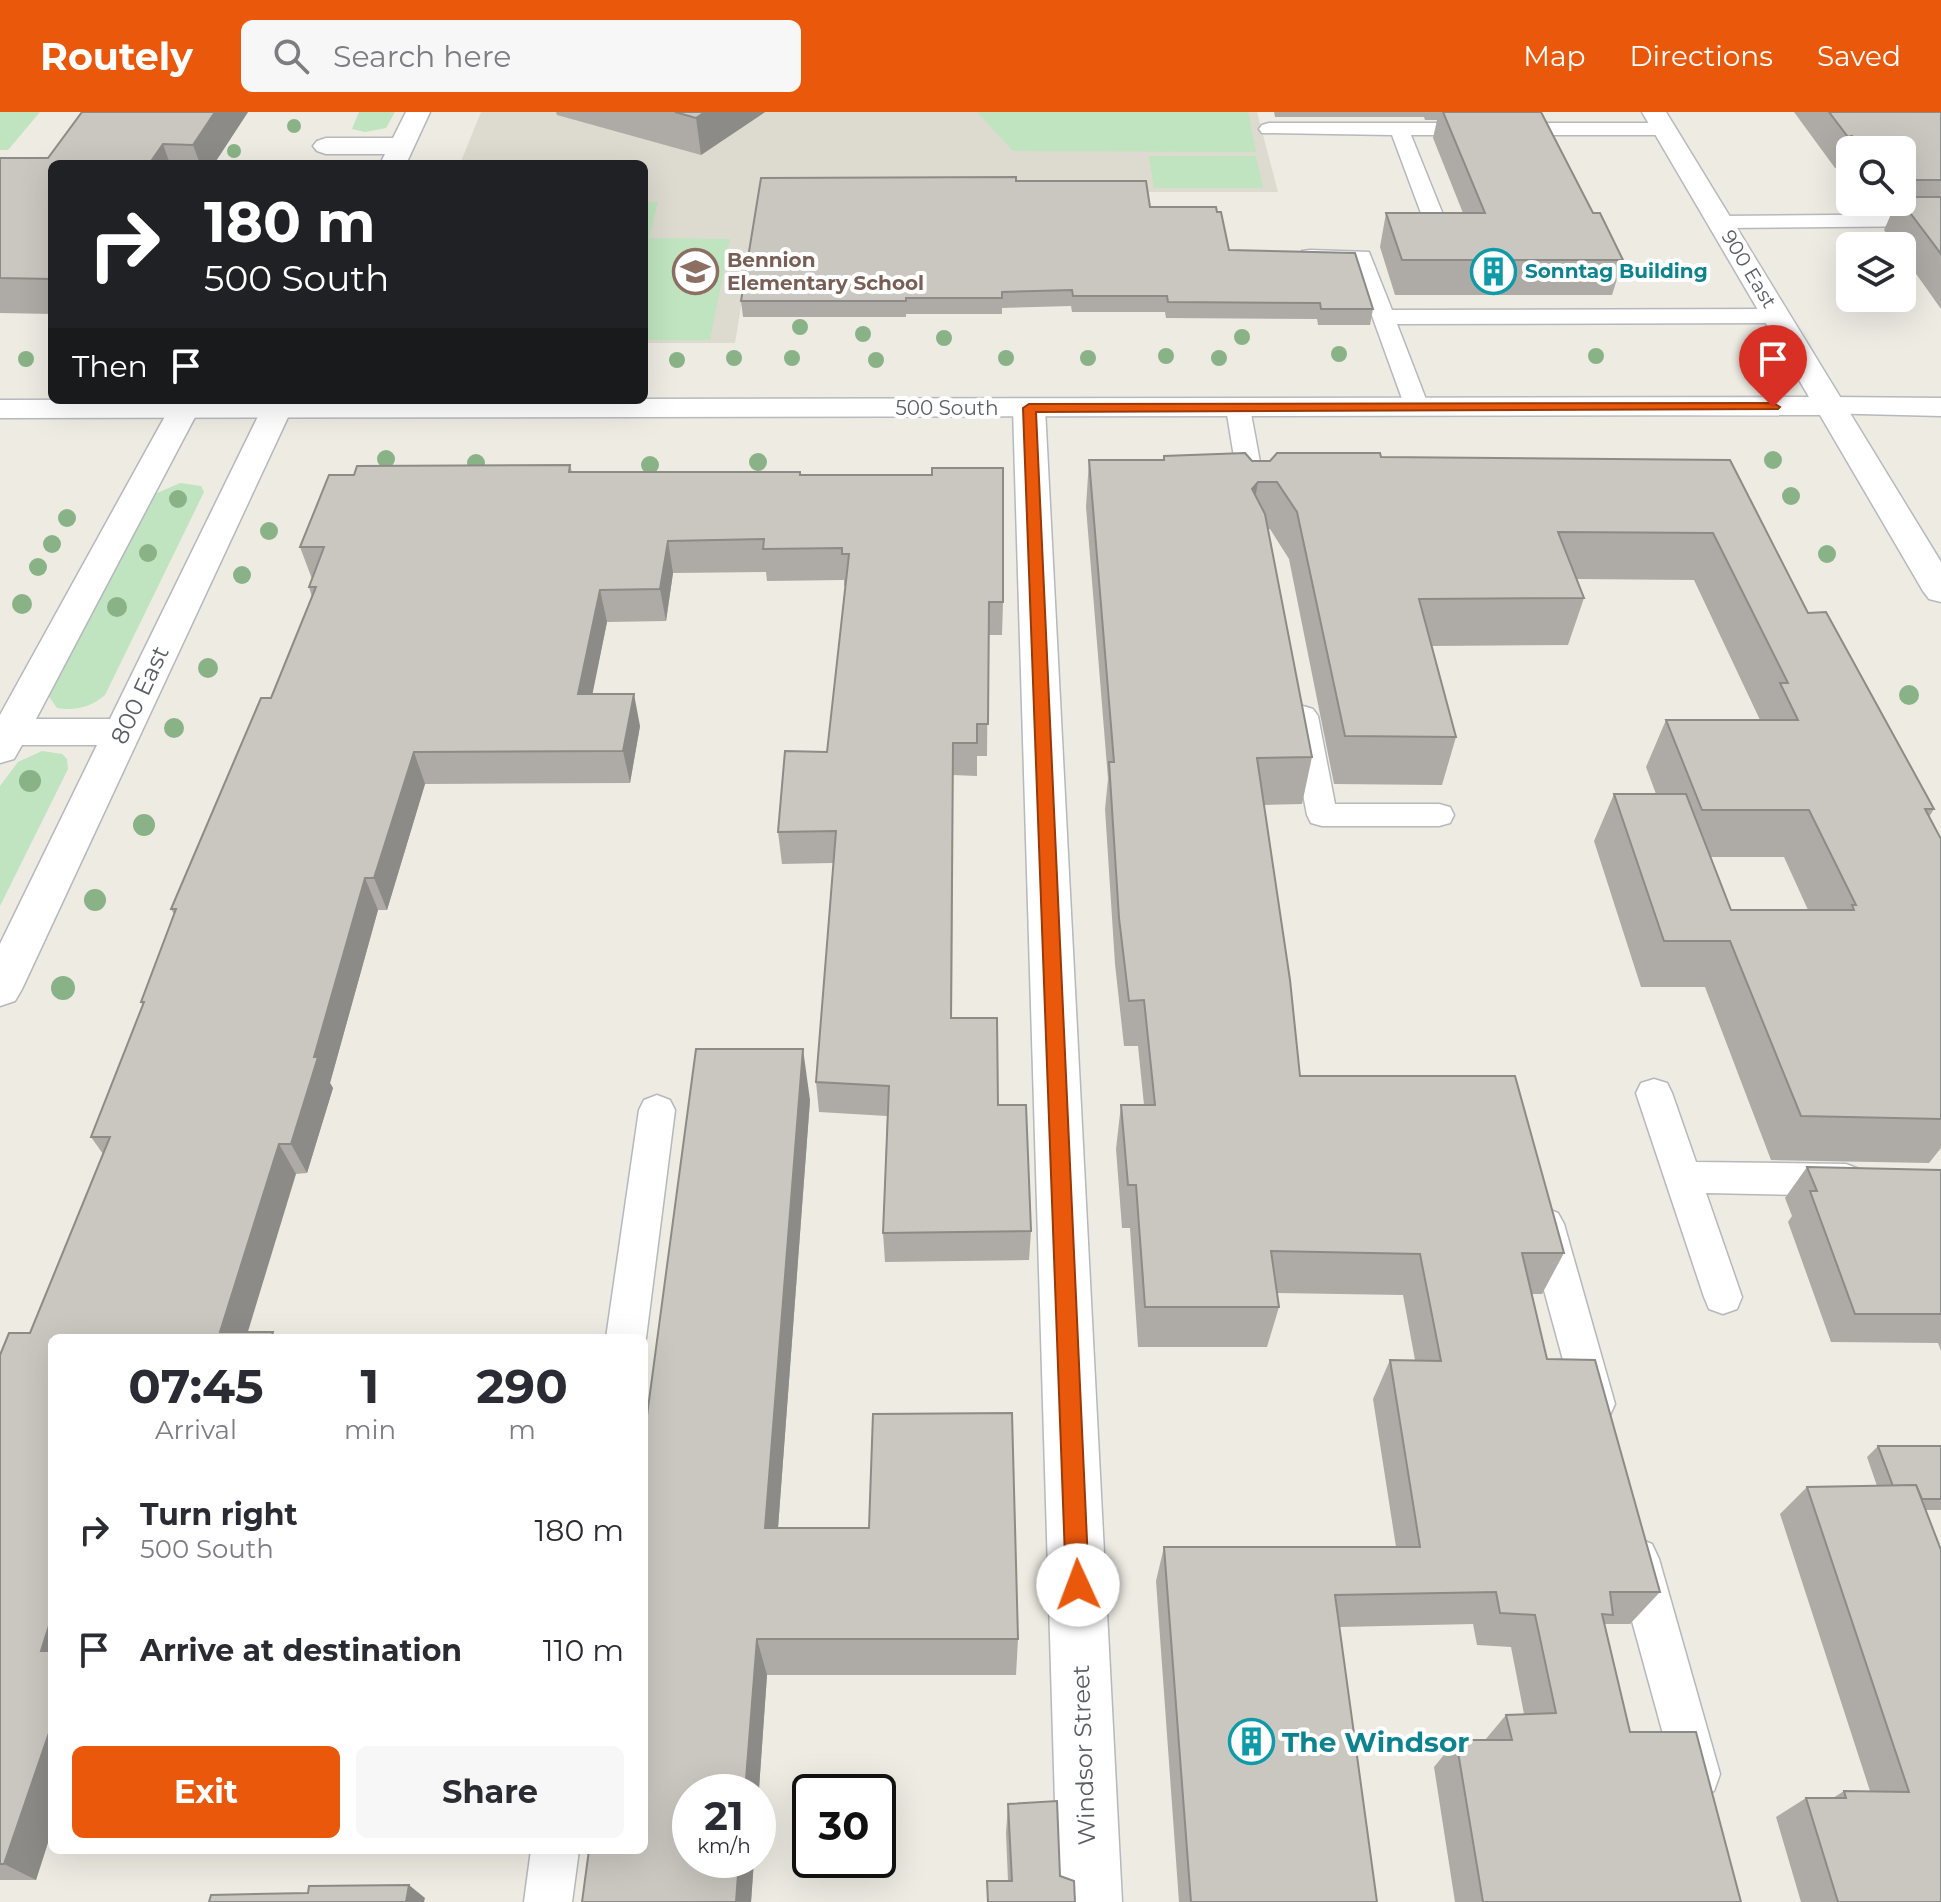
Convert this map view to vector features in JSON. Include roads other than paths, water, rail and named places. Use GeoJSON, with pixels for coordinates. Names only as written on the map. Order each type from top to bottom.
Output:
{"type":"FeatureCollection","features":[{"type":"Feature","properties":{"kind":"street"},"geometry":{"type":"LineString","coordinates":[[327,144],[397,155],[418,112]]}},
{"type":"Feature","properties":{"kind":"street","name":"900 East"},"geometry":{"type":"LineString","coordinates":[[1659,120],[1941,591]]}},
{"type":"Feature","properties":{"kind":"street"},"geometry":{"type":"LineString","coordinates":[[5,741],[186,405]]}},
{"type":"Feature","properties":{"kind":"street","name":"500 South"},"geometry":{"type":"LineString","coordinates":[[0,409],[186,405],[1941,407]]}},
{"type":"Feature","properties":{"kind":"street","name":"800 East"},"geometry":{"type":"LineString","coordinates":[[0,989],[278,405]]}},
{"type":"Feature","properties":{"kind":"street","name":"Windsor Street"},"geometry":{"type":"LineString","coordinates":[[1029,408],[1090,1902]]}},
{"type":"Feature","properties":{"kind":"street"},"geometry":{"type":"LineString","coordinates":[[5,741],[123,732]]}},
{"type":"Feature","properties":{"kind":"lane"},"geometry":{"type":"LineString","coordinates":[[1269,129],[1399,129],[1659,120]]}},
{"type":"Feature","properties":{"kind":"lane"},"geometry":{"type":"LineString","coordinates":[[1399,129],[1439,232]]}},
{"type":"Feature","properties":{"kind":"lane"},"geometry":{"type":"LineString","coordinates":[[1721,222],[1941,220]]}},
{"type":"Feature","properties":{"kind":"lane"},"geometry":{"type":"LineString","coordinates":[[1309,256],[1361,257],[1417,407]]}},
{"type":"Feature","properties":{"kind":"lane"},"geometry":{"type":"LineString","coordinates":[[1385,317],[1777,316]]}},
{"type":"Feature","properties":{"kind":"lane"},"geometry":{"type":"LineString","coordinates":[[1238,408],[1254,500]]}},
{"type":"Feature","properties":{"kind":"lane"},"geometry":{"type":"LineString","coordinates":[[1299,695],[1322,815],[1439,815]]}},
{"type":"Feature","properties":{"kind":"lane"},"geometry":{"type":"LineString","coordinates":[[1654,1093],[1723,1297]]}},
{"type":"Feature","properties":{"kind":"lane"},"geometry":{"type":"LineString","coordinates":[[627,1334],[657,1110]]}},
{"type":"Feature","properties":{"kind":"lane"},"geometry":{"type":"LineString","coordinates":[[1682,1177],[1880,1181]]}},
{"type":"Feature","properties":{"kind":"lane"},"geometry":{"type":"LineString","coordinates":[[1534,1183],[1604,1439]]}},
{"type":"Feature","properties":{"kind":"lane"},"geometry":{"type":"LineString","coordinates":[[1625,1515],[1707,1813]]}},
{"type":"Feature","properties":{"kind":"lane"},"geometry":{"type":"LineString","coordinates":[[548,1902],[554,1854]]}},
{"type":"Feature","properties":{"kind":"place","name":"Bennion Elementary School"},"geometry":{"type":"Point","coordinates":[696,271]}},
{"type":"Feature","properties":{"kind":"place","name":"Sonntag Building"},"geometry":{"type":"Point","coordinates":[1494,271]}},
{"type":"Feature","properties":{"kind":"place","name":"The Windsor"},"geometry":{"type":"Point","coordinates":[1251,1742]}}]}
